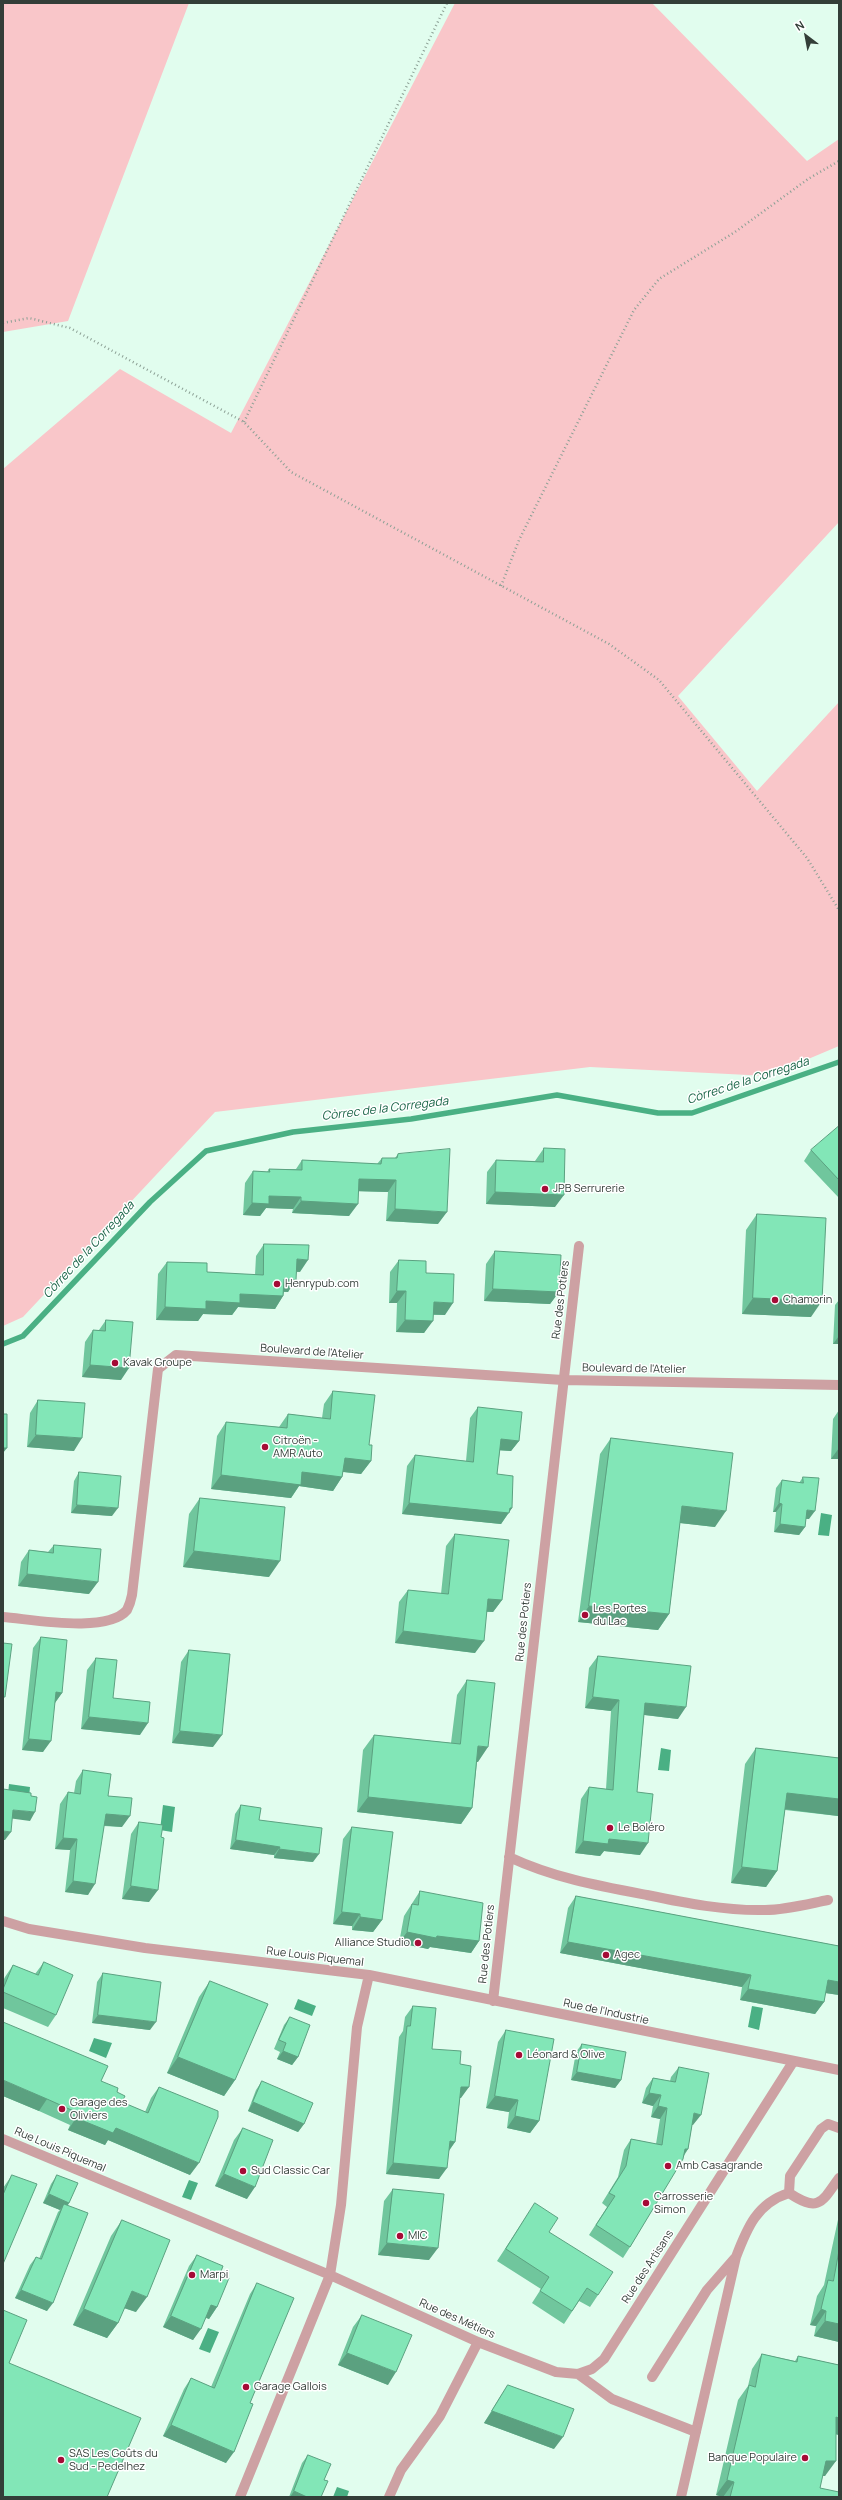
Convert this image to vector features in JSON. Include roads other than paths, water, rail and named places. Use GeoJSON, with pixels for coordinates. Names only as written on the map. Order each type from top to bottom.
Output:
{"type":"FeatureCollection","features":[{"type":"Feature","properties":{"kind":"street","name":"Rue des Potiers"},"geometry":{"type":"LineString","coordinates":[[493,2000],[563,1380],[580,1246]]}},
{"type":"Feature","properties":{"kind":"street","name":"Boulevard de l'Atelier"},"geometry":{"type":"LineString","coordinates":[[3,1617],[87,1625],[113,1618],[126,1610],[132,1595],[158,1369],[176,1355],[563,1380],[839,1386]]}},
{"type":"Feature","properties":{"kind":"street"},"geometry":{"type":"LineString","coordinates":[[509,1858],[533,1868],[577,1882],[676,1901],[747,1910],[767,1910],[828,1900]]}},
{"type":"Feature","properties":{"kind":"street","name":"Rue Louis Piquemal"},"geometry":{"type":"LineString","coordinates":[[4,1925],[145,1948],[369,1976],[357,2026],[341,2204],[330,2275],[240,2497]]}},
{"type":"Feature","properties":{"kind":"street","name":"Rue de l'Industrie"},"geometry":{"type":"LineString","coordinates":[[369,1976],[839,2070]]}},
{"type":"Feature","properties":{"kind":"street","name":"Rue des Artisans"},"geometry":{"type":"LineString","coordinates":[[578,2374],[592,2369],[604,2359],[793,2062]]}},
{"type":"Feature","properties":{"kind":"street"},"geometry":{"type":"LineString","coordinates":[[789,2193],[790,2176],[821,2129],[828,2124],[839,2128]]}},
{"type":"Feature","properties":{"kind":"street","name":"Rue Louis Piquemal"},"geometry":{"type":"LineString","coordinates":[[3,2139],[330,2275]]}},
{"type":"Feature","properties":{"kind":"street"},"geometry":{"type":"LineString","coordinates":[[789,2193],[804,2203],[817,2204],[824,2200],[839,2178]]}},
{"type":"Feature","properties":{"kind":"street"},"geometry":{"type":"LineString","coordinates":[[681,2497],[736,2257],[746,2231],[756,2216],[773,2198],[789,2193]]}},
{"type":"Feature","properties":{"kind":"street"},"geometry":{"type":"LineString","coordinates":[[652,2377],[707,2290],[736,2257]]}},
{"type":"Feature","properties":{"kind":"street","name":"Rue des Métiers"},"geometry":{"type":"LineString","coordinates":[[330,2275],[478,2342],[556,2372],[578,2374]]}},
{"type":"Feature","properties":{"kind":"street"},"geometry":{"type":"LineString","coordinates":[[390,2497],[401,2470],[440,2416],[478,2342]]}},
{"type":"Feature","properties":{"kind":"street"},"geometry":{"type":"LineString","coordinates":[[578,2374],[612,2399],[696,2432]]}},
{"type":"Feature","properties":{"kind":"waterway","name":"Còrrec de la Corregada"},"geometry":{"type":"LineString","coordinates":[[3,1344],[23,1336],[150,1202],[206,1151],[293,1132],[411,1119],[557,1095],[658,1113],[692,1113],[839,1062]]}},
{"type":"Feature","properties":{"kind":"place","name":"JPB Serrurerie"},"geometry":{"type":"Point","coordinates":[545,1189]}},
{"type":"Feature","properties":{"kind":"place","name":"Henrypub.com"},"geometry":{"type":"Point","coordinates":[277,1284]}},
{"type":"Feature","properties":{"kind":"place","name":"Chamorin"},"geometry":{"type":"Point","coordinates":[775,1300]}},
{"type":"Feature","properties":{"kind":"place","name":"Kavak Groupe"},"geometry":{"type":"Point","coordinates":[115,1363]}},
{"type":"Feature","properties":{"kind":"place","name":"Citroën - AMR Auto"},"geometry":{"type":"Point","coordinates":[265,1447]}},
{"type":"Feature","properties":{"kind":"place","name":"Les Portes du Lac"},"geometry":{"type":"Point","coordinates":[585,1615]}},
{"type":"Feature","properties":{"kind":"place","name":"Le Boléro"},"geometry":{"type":"Point","coordinates":[610,1828]}},
{"type":"Feature","properties":{"kind":"place","name":"Alliance Studio"},"geometry":{"type":"Point","coordinates":[418,1943]}},
{"type":"Feature","properties":{"kind":"place","name":"Agec"},"geometry":{"type":"Point","coordinates":[606,1955]}},
{"type":"Feature","properties":{"kind":"place","name":"Léonard & Olive"},"geometry":{"type":"Point","coordinates":[519,2055]}},
{"type":"Feature","properties":{"kind":"place","name":"Garage des Oliviers"},"geometry":{"type":"Point","coordinates":[62,2109]}},
{"type":"Feature","properties":{"kind":"place","name":"Amb Casagrande"},"geometry":{"type":"Point","coordinates":[668,2166]}},
{"type":"Feature","properties":{"kind":"place","name":"Sud Classic Car"},"geometry":{"type":"Point","coordinates":[243,2171]}},
{"type":"Feature","properties":{"kind":"place","name":"Carrosserie Simon"},"geometry":{"type":"Point","coordinates":[646,2203]}},
{"type":"Feature","properties":{"kind":"place","name":"MIC"},"geometry":{"type":"Point","coordinates":[400,2236]}},
{"type":"Feature","properties":{"kind":"place","name":"Marpi"},"geometry":{"type":"Point","coordinates":[192,2275]}},
{"type":"Feature","properties":{"kind":"place","name":"Garage Gallois"},"geometry":{"type":"Point","coordinates":[246,2387]}},
{"type":"Feature","properties":{"kind":"place","name":"Banque Populaire"},"geometry":{"type":"Point","coordinates":[805,2458]}},
{"type":"Feature","properties":{"kind":"place","name":"SAS Les Goûts du Sud - Pedelhez"},"geometry":{"type":"Point","coordinates":[61,2460]}}]}
